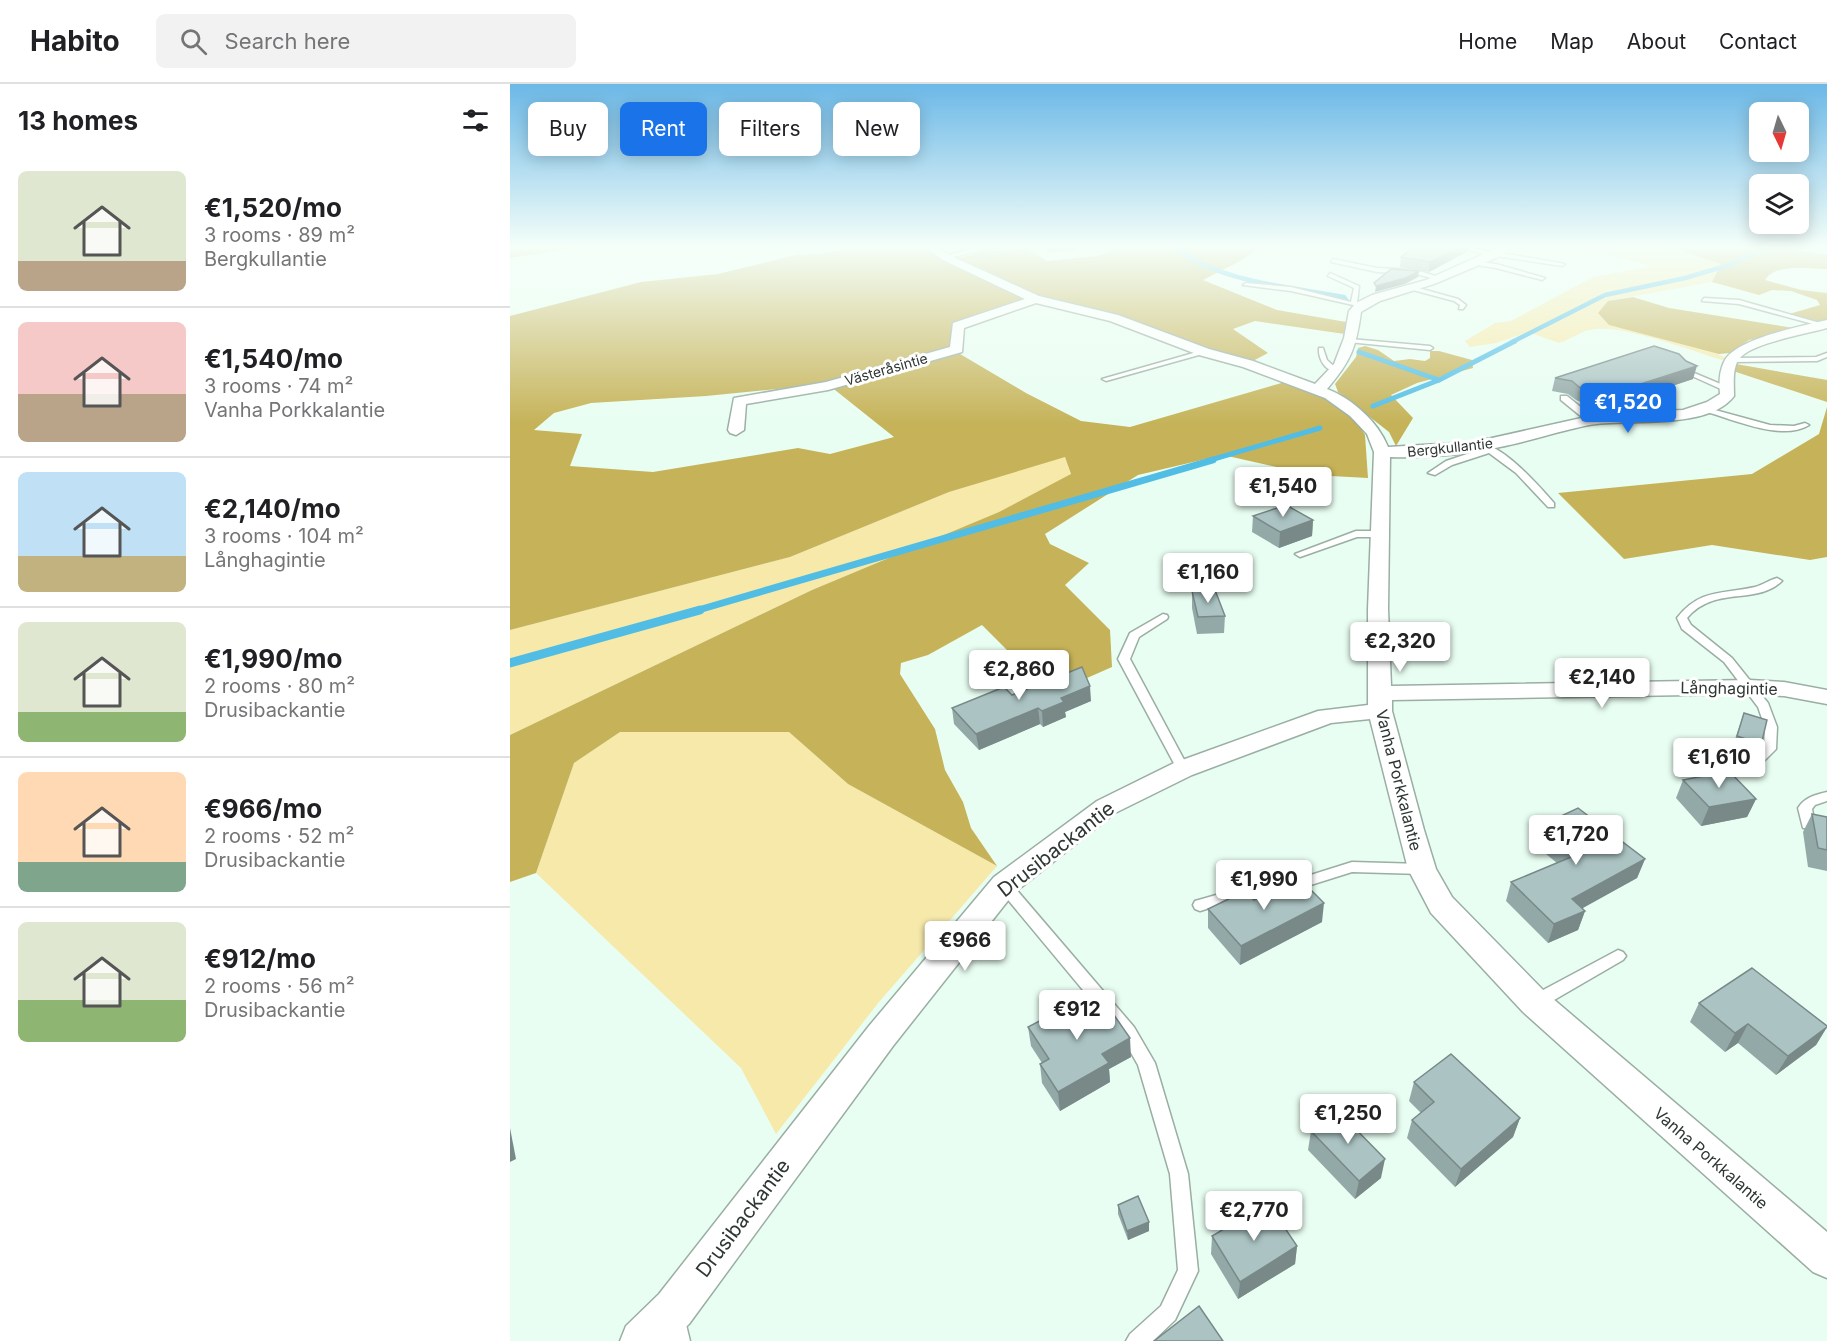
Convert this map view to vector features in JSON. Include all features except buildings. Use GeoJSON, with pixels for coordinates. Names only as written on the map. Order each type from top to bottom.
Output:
{"type":"FeatureCollection","features":[{"type":"Feature","properties":{"kind":"street","name":"Västeråsintie"},"geometry":{"type":"LineString","coordinates":[[736,430],[739,401],[828,386],[957,349],[958,326],[1016,306]]}},
{"type":"Feature","properties":{"kind":"street"},"geometry":{"type":"LineString","coordinates":[[1063,306],[1114,318],[1203,352],[1248,364],[1330,395],[1355,413],[1374,432],[1382,452]]}},
{"type":"Feature","properties":{"kind":"street"},"geometry":{"type":"LineString","coordinates":[[1318,390],[1335,370],[1350,341],[1357,306]]}},
{"type":"Feature","properties":{"kind":"street"},"geometry":{"type":"LineString","coordinates":[[1707,409],[1727,396],[1726,370],[1742,347],[1825,325]]}},
{"type":"Feature","properties":{"kind":"street","name":"Bergkullantie"},"geometry":{"type":"LineString","coordinates":[[1382,452],[1404,453],[1485,448],[1591,420],[1684,415],[1707,409]]}},
{"type":"Feature","properties":{"kind":"street","name":"Vanha Porkkalantie"},"geometry":{"type":"LineString","coordinates":[[1382,452],[1379,534],[1380,702],[1410,830],[1422,869],[1441,905],[1534,1002],[1827,1258]]}},
{"type":"Feature","properties":{"kind":"street","name":"Långhagintie"},"geometry":{"type":"LineString","coordinates":[[1380,702],[1750,687],[1784,689],[1827,697]]}},
{"type":"Feature","properties":{"kind":"street","name":"Drusibackantie"},"geometry":{"type":"LineString","coordinates":[[641,1341],[674,1309],[881,1036],[1004,885],[1106,807],[1183,769],[1327,716],[1380,702]]}},
{"type":"Feature","properties":{"kind":"lane"},"geometry":{"type":"LineString","coordinates":[[1753,306],[1825,325]]}},
{"type":"Feature","properties":{"kind":"lane"},"geometry":{"type":"LineString","coordinates":[[1350,341],[1430,348]]}},
{"type":"Feature","properties":{"kind":"lane"},"geometry":{"type":"LineString","coordinates":[[1321,349],[1324,361],[1335,370]]}},
{"type":"Feature","properties":{"kind":"lane"},"geometry":{"type":"LineString","coordinates":[[1106,379],[1203,352]]}},
{"type":"Feature","properties":{"kind":"lane"},"geometry":{"type":"LineString","coordinates":[[1731,360],[1816,359],[1827,355]]}},
{"type":"Feature","properties":{"kind":"lane"},"geometry":{"type":"LineString","coordinates":[[1683,362],[1680,366],[1685,371],[1726,388]]}},
{"type":"Feature","properties":{"kind":"lane"},"geometry":{"type":"LineString","coordinates":[[1564,398],[1591,420]]}},
{"type":"Feature","properties":{"kind":"lane"},"geometry":{"type":"LineString","coordinates":[[1707,409],[1777,428],[1797,429],[1805,425]]}},
{"type":"Feature","properties":{"kind":"lane"},"geometry":{"type":"LineString","coordinates":[[1432,473],[1485,448],[1501,454],[1514,465],[1551,505]]}},
{"type":"Feature","properties":{"kind":"lane"},"geometry":{"type":"LineString","coordinates":[[1300,554],[1356,534],[1379,534]]}},
{"type":"Feature","properties":{"kind":"lane"},"geometry":{"type":"LineString","coordinates":[[1703,777],[1756,762],[1770,749],[1771,727],[1764,706],[1728,660],[1686,627],[1682,618],[1688,609],[1702,600],[1733,591],[1769,586],[1777,581]]}},
{"type":"Feature","properties":{"kind":"lane"},"geometry":{"type":"LineString","coordinates":[[1163,617],[1134,635],[1124,659],[1183,769]]}},
{"type":"Feature","properties":{"kind":"lane"},"geometry":{"type":"LineString","coordinates":[[1808,825],[1805,808],[1810,802],[1827,796]]}},
{"type":"Feature","properties":{"kind":"lane"},"geometry":{"type":"LineString","coordinates":[[1200,905],[1255,889],[1298,884],[1352,867],[1422,869]]}},
{"type":"Feature","properties":{"kind":"lane"},"geometry":{"type":"LineString","coordinates":[[1004,885],[1128,1032],[1146,1063],[1179,1174],[1188,1271],[1168,1312],[1137,1341]]}},
{"type":"Feature","properties":{"kind":"lane"},"geometry":{"type":"LineString","coordinates":[[1534,1002],[1618,956]]}},
{"type":"Feature","properties":{"kind":"lane"},"geometry":{"type":"LineString","coordinates":[[674,1309],[679,1341]]}},
{"type":"Feature","properties":{"kind":"shaded area"},"geometry":{"type":"Polygon","coordinates":[[[550,306],[1009,306],[954,325],[952,349],[827,384],[706,396],[591,403],[554,413],[534,430],[582,434],[570,466],[653,472],[798,448],[830,454],[894,437],[830,386],[955,351],[1026,393],[1081,421],[1130,427],[1285,382],[1325,397],[1356,421],[1365,435],[1368,478],[1312,475],[1223,455],[1138,475],[1045,534],[1050,544],[1089,563],[1065,585],[1110,630],[1112,667],[1062,689],[1011,654],[982,625],[928,655],[901,663],[900,674],[935,729],[945,770],[963,802],[971,828],[997,866],[848,784],[789,732],[620,732],[574,763],[536,873],[510,882],[510,735],[812,590],[999,512],[1071,474],[1065,457],[949,492],[790,557],[510,630],[510,316],[550,306]]]}},
{"type":"Feature","properties":{"kind":"shaded area"},"geometry":{"type":"Polygon","coordinates":[[[1069,306],[1266,306],[1277,310],[1346,322],[1345,334],[1255,321],[1233,329],[1268,353],[1249,363],[1069,306]]]}},
{"type":"Feature","properties":{"kind":"shaded area"},"geometry":{"type":"Polygon","coordinates":[[[1540,306],[1608,306],[1609,325],[1685,341],[1727,359],[1726,361],[1619,330],[1589,330],[1559,343],[1528,332],[1496,343],[1470,347],[1465,341],[1495,323],[1511,321],[1540,306]]]}},
{"type":"Feature","properties":{"kind":"shaded area"},"geometry":{"type":"Polygon","coordinates":[[[1604,306],[1661,306],[1800,329],[1749,340],[1730,353],[1719,354],[1609,325],[1598,313],[1604,306]]]}},
{"type":"Feature","properties":{"kind":"shaded area"},"geometry":{"type":"Polygon","coordinates":[[[1818,306],[1827,306],[1827,323],[1823,324],[1789,314],[1818,306]]]}},
{"type":"Feature","properties":{"kind":"shaded area"},"geometry":{"type":"Polygon","coordinates":[[[1365,346],[1378,350],[1394,361],[1410,359],[1425,361],[1430,358],[1430,351],[1439,351],[1472,360],[1473,368],[1417,383],[1391,395],[1413,418],[1396,446],[1389,432],[1338,392],[1335,384],[1356,357],[1358,348],[1365,346]]]}},
{"type":"Feature","properties":{"kind":"shaded area"},"geometry":{"type":"Polygon","coordinates":[[[1736,364],[1827,380],[1827,402],[1733,371],[1736,364]]]}},
{"type":"Feature","properties":{"kind":"shaded area"},"geometry":{"type":"Polygon","coordinates":[[[1827,407],[1827,557],[1810,560],[1712,545],[1624,559],[1558,493],[1752,474],[1819,434],[1827,407]]]}},
{"type":"Feature","properties":{"kind":"shaded area"},"geometry":{"type":"Polygon","coordinates":[[[1065,456],[1071,475],[999,512],[812,590],[510,735],[510,630],[790,557],[949,492],[1065,456]]]}},
{"type":"Feature","properties":{"kind":"shaded area"},"geometry":{"type":"Polygon","coordinates":[[[620,732],[789,732],[848,784],[997,866],[879,1002],[776,1134],[741,1068],[536,873],[574,763],[620,732]]]}},
{"type":"Feature","properties":{"kind":"waterway"},"geometry":{"type":"LineString","coordinates":[[1512,342],[1584,306]]}},
{"type":"Feature","properties":{"kind":"waterway"},"geometry":{"type":"LineString","coordinates":[[1439,380],[1515,341]]}},
{"type":"Feature","properties":{"kind":"waterway"},"geometry":{"type":"LineString","coordinates":[[1359,352],[1439,380]]}},
{"type":"Feature","properties":{"kind":"waterway"},"geometry":{"type":"LineString","coordinates":[[1373,406],[1439,380]]}},
{"type":"Feature","properties":{"kind":"waterway"},"geometry":{"type":"LineString","coordinates":[[1207,461],[1320,428]]}},
{"type":"Feature","properties":{"kind":"waterway"},"geometry":{"type":"LineString","coordinates":[[695,611],[1213,460]]}},
{"type":"Feature","properties":{"kind":"waterway"},"geometry":{"type":"LineString","coordinates":[[510,663],[700,610]]}}]}
